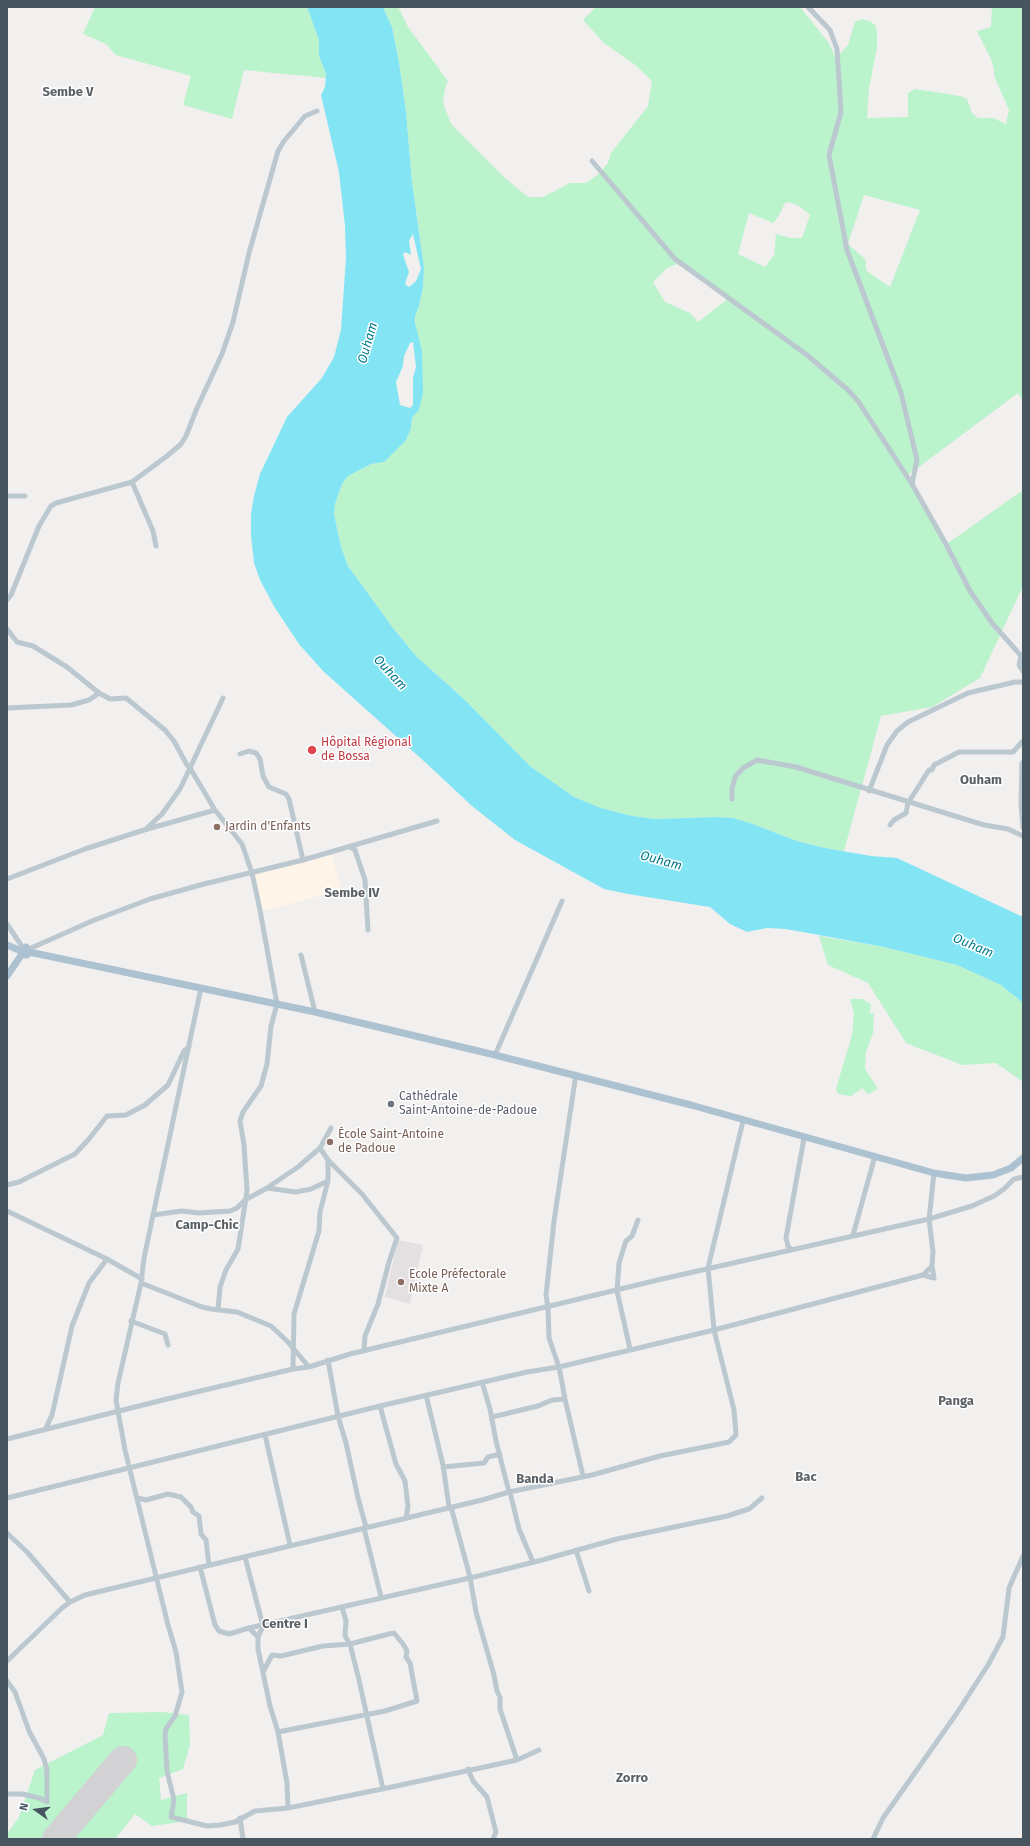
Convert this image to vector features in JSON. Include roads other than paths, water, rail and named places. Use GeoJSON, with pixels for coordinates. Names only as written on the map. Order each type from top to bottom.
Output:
{"type":"FeatureCollection","features":[{"type":"Feature","properties":{"kind":"main road"},"geometry":{"type":"LineString","coordinates":[[7,945],[25,951],[315,1012],[576,1074],[934,1173],[966,1178],[993,1175],[1011,1168],[1023,1158]]}},
{"type":"Feature","properties":{"kind":"main road"},"geometry":{"type":"LineString","coordinates":[[7,976],[25,951]]}},
{"type":"Feature","properties":{"kind":"street"},"geometry":{"type":"LineString","coordinates":[[808,7],[830,30],[837,49],[841,112],[829,156],[847,250],[901,393],[917,460],[912,484]]}},
{"type":"Feature","properties":{"kind":"street"},"geometry":{"type":"LineString","coordinates":[[7,600],[11,595],[39,526],[51,506],[56,503],[132,482],[167,456],[186,436],[222,354],[233,322],[249,253],[278,151],[284,141],[305,116],[317,111]]}},
{"type":"Feature","properties":{"kind":"street"},"geometry":{"type":"LineString","coordinates":[[592,161],[675,259],[807,356],[847,389],[858,401],[912,484],[947,546],[970,591],[992,623],[1022,657],[1019,665],[1023,671]]}},
{"type":"Feature","properties":{"kind":"street"},"geometry":{"type":"LineString","coordinates":[[132,482],[152,531],[156,546]]}},
{"type":"Feature","properties":{"kind":"street"},"geometry":{"type":"LineString","coordinates":[[7,496],[25,496]]}},
{"type":"Feature","properties":{"kind":"street"},"geometry":{"type":"LineString","coordinates":[[7,629],[17,642],[33,646],[67,666],[99,694],[110,699],[126,698],[159,726],[174,741],[186,765],[190,768],[215,810],[242,844],[252,873],[277,1004],[270,1026],[267,1064],[261,1086],[243,1112],[240,1121],[244,1145],[245,1200],[238,1249],[226,1270],[220,1287],[218,1310]]}},
{"type":"Feature","properties":{"kind":"street"},"geometry":{"type":"LineString","coordinates":[[869,791],[887,745],[897,732],[908,722],[968,693],[1015,682],[1023,682]]}},
{"type":"Feature","properties":{"kind":"street"},"geometry":{"type":"LineString","coordinates":[[7,708],[71,705],[89,700],[99,694]]}},
{"type":"Feature","properties":{"kind":"street"},"geometry":{"type":"LineString","coordinates":[[144,830],[162,814],[180,789],[223,698]]}},
{"type":"Feature","properties":{"kind":"street"},"geometry":{"type":"LineString","coordinates":[[890,825],[894,820],[906,813],[908,803],[929,770],[932,770],[934,765],[959,752],[1013,752],[1023,741]]}},
{"type":"Feature","properties":{"kind":"street"},"geometry":{"type":"LineString","coordinates":[[240,754],[249,751],[256,754],[260,759],[263,776],[269,787],[286,794],[289,799],[302,860]]}},
{"type":"Feature","properties":{"kind":"street"},"geometry":{"type":"LineString","coordinates":[[732,799],[732,789],[735,777],[743,768],[757,760],[796,767],[908,803],[984,825],[1008,829],[1023,836]]}},
{"type":"Feature","properties":{"kind":"street"},"geometry":{"type":"LineString","coordinates":[[1023,762],[1023,828]]}},
{"type":"Feature","properties":{"kind":"street"},"geometry":{"type":"LineString","coordinates":[[7,879],[85,849],[144,830],[215,810]]}},
{"type":"Feature","properties":{"kind":"street"},"geometry":{"type":"LineString","coordinates":[[7,924],[25,951],[92,920],[150,899],[350,847],[437,821]]}},
{"type":"Feature","properties":{"kind":"street"},"geometry":{"type":"LineString","coordinates":[[350,847],[355,850],[365,880],[368,930]]}},
{"type":"Feature","properties":{"kind":"street"},"geometry":{"type":"LineString","coordinates":[[495,1055],[562,901]]}},
{"type":"Feature","properties":{"kind":"street"},"geometry":{"type":"LineString","coordinates":[[301,955],[315,1012]]}},
{"type":"Feature","properties":{"kind":"street"},"geometry":{"type":"LineString","coordinates":[[201,988],[153,1215],[141,1281],[118,1383],[116,1400],[117,1411],[130,1468],[168,1625],[176,1652],[182,1692],[175,1716],[166,1729],[165,1735],[167,1771],[174,1800],[171,1817],[207,1826],[235,1822],[254,1811],[288,1808],[382,1789],[517,1760],[539,1750]]}},
{"type":"Feature","properties":{"kind":"street"},"geometry":{"type":"LineString","coordinates":[[7,1185],[19,1182],[75,1154],[107,1116],[126,1115],[145,1105],[168,1085],[184,1051],[189,1047]]}},
{"type":"Feature","properties":{"kind":"street"},"geometry":{"type":"LineString","coordinates":[[576,1074],[547,1274],[546,1296],[548,1307],[549,1338],[560,1367],[565,1399],[583,1476]]}},
{"type":"Feature","properties":{"kind":"street"},"geometry":{"type":"LineString","coordinates":[[7,1661],[70,1602],[85,1595],[510,1492],[729,1442],[736,1434],[734,1410],[714,1330],[708,1268],[743,1121]]}},
{"type":"Feature","properties":{"kind":"street"},"geometry":{"type":"LineString","coordinates":[[153,1215],[182,1211],[199,1213],[230,1211],[237,1208],[245,1200],[267,1188],[298,1167],[320,1148],[331,1128]]}},
{"type":"Feature","properties":{"kind":"street"},"geometry":{"type":"LineString","coordinates":[[780,1251],[786,1238],[804,1138]]}},
{"type":"Feature","properties":{"kind":"street"},"geometry":{"type":"LineString","coordinates":[[320,1148],[328,1160],[362,1194],[397,1238],[378,1304],[365,1336],[364,1351]]}},
{"type":"Feature","properties":{"kind":"street"},"geometry":{"type":"LineString","coordinates":[[853,1235],[875,1156]]}},
{"type":"Feature","properties":{"kind":"street"},"geometry":{"type":"LineString","coordinates":[[293,1369],[294,1314],[319,1231],[320,1212],[328,1181],[328,1160]]}},
{"type":"Feature","properties":{"kind":"street"},"geometry":{"type":"LineString","coordinates":[[1011,1168],[1015,1174],[1014,1179]]}},
{"type":"Feature","properties":{"kind":"street"},"geometry":{"type":"LineString","coordinates":[[7,1498],[426,1395],[482,1382],[560,1367],[714,1330],[923,1275],[934,1278],[929,1219],[934,1173]]}},
{"type":"Feature","properties":{"kind":"street"},"geometry":{"type":"LineString","coordinates":[[7,1439],[46,1428],[293,1369],[309,1367],[328,1360],[364,1351],[708,1268],[929,1219],[964,1209],[1004,1189],[1014,1179],[1023,1177]]}},
{"type":"Feature","properties":{"kind":"street"},"geometry":{"type":"LineString","coordinates":[[267,1188],[296,1192],[311,1189],[328,1181]]}},
{"type":"Feature","properties":{"kind":"street"},"geometry":{"type":"LineString","coordinates":[[7,1211],[107,1260],[141,1281],[202,1307],[237,1312],[271,1326],[293,1347],[309,1367]]}},
{"type":"Feature","properties":{"kind":"street"},"geometry":{"type":"LineString","coordinates":[[630,1349],[617,1291],[619,1263],[626,1241],[632,1236],[638,1220]]}},
{"type":"Feature","properties":{"kind":"street"},"geometry":{"type":"LineString","coordinates":[[786,1238],[788,1246],[791,1249]]}},
{"type":"Feature","properties":{"kind":"street"},"geometry":{"type":"LineString","coordinates":[[46,1428],[52,1415],[72,1326],[89,1283],[107,1260]]}},
{"type":"Feature","properties":{"kind":"street"},"geometry":{"type":"LineString","coordinates":[[923,1275],[932,1266]]}},
{"type":"Feature","properties":{"kind":"street"},"geometry":{"type":"LineString","coordinates":[[131,1321],[165,1334],[168,1345]]}},
{"type":"Feature","properties":{"kind":"street"},"geometry":{"type":"LineString","coordinates":[[328,1360],[338,1416],[346,1443],[381,1598]]}},
{"type":"Feature","properties":{"kind":"street"},"geometry":{"type":"LineString","coordinates":[[482,1382],[519,1529],[533,1562]]}},
{"type":"Feature","properties":{"kind":"street"},"geometry":{"type":"LineString","coordinates":[[426,1395],[443,1468],[450,1507],[470,1576],[476,1612],[494,1675],[496,1691],[500,1697],[500,1709],[517,1760]]}},
{"type":"Feature","properties":{"kind":"street"},"geometry":{"type":"LineString","coordinates":[[492,1418],[538,1406],[552,1400],[565,1399]]}},
{"type":"Feature","properties":{"kind":"street"},"geometry":{"type":"LineString","coordinates":[[380,1406],[396,1464],[405,1481],[408,1507],[406,1518]]}},
{"type":"Feature","properties":{"kind":"street"},"geometry":{"type":"LineString","coordinates":[[265,1435],[290,1545]]}},
{"type":"Feature","properties":{"kind":"street"},"geometry":{"type":"LineString","coordinates":[[443,1468],[484,1463],[488,1457],[500,1454]]}},
{"type":"Feature","properties":{"kind":"street"},"geometry":{"type":"LineString","coordinates":[[138,1498],[146,1500],[168,1494],[181,1497],[191,1507],[193,1512],[200,1516],[201,1534],[206,1540],[209,1565]]}},
{"type":"Feature","properties":{"kind":"street"},"geometry":{"type":"LineString","coordinates":[[200,1567],[215,1625],[219,1631],[229,1634],[249,1628],[263,1626],[533,1562],[617,1538],[727,1516],[749,1509],[762,1498]]}},
{"type":"Feature","properties":{"kind":"street"},"geometry":{"type":"LineString","coordinates":[[7,1533],[28,1553],[70,1602]]}},
{"type":"Feature","properties":{"kind":"street"},"geometry":{"type":"LineString","coordinates":[[576,1550],[589,1591]]}},
{"type":"Feature","properties":{"kind":"street"},"geometry":{"type":"LineString","coordinates":[[873,1839],[883,1818],[957,1713],[988,1665],[1003,1637],[1009,1588],[1023,1556]]}},
{"type":"Feature","properties":{"kind":"street"},"geometry":{"type":"LineString","coordinates":[[245,1557],[263,1626],[258,1637],[258,1649],[270,1706],[278,1732],[287,1783],[288,1808]]}},
{"type":"Feature","properties":{"kind":"street"},"geometry":{"type":"LineString","coordinates":[[342,1607],[346,1620],[345,1636],[350,1644],[382,1789]]}},
{"type":"Feature","properties":{"kind":"street"},"geometry":{"type":"LineString","coordinates":[[249,1628],[258,1637]]}},
{"type":"Feature","properties":{"kind":"street"},"geometry":{"type":"LineString","coordinates":[[263,1672],[272,1655],[280,1656],[323,1646],[350,1644],[394,1633],[407,1651],[406,1657],[410,1664],[417,1701],[385,1711],[278,1732]]}},
{"type":"Feature","properties":{"kind":"street"},"geometry":{"type":"LineString","coordinates":[[7,1681],[15,1692],[29,1731],[44,1759],[46,1770],[47,1802],[33,1797],[7,1794]]}},
{"type":"Feature","properties":{"kind":"street"},"geometry":{"type":"LineString","coordinates":[[468,1770],[473,1781],[487,1797],[496,1832],[493,1839]]}},
{"type":"Feature","properties":{"kind":"street"},"geometry":{"type":"LineString","coordinates":[[240,1818],[244,1839]]}},
{"type":"Feature","properties":{"kind":"water"},"geometry":{"type":"Polygon","coordinates":[[[307,7],[383,7],[392,27],[399,62],[406,112],[412,182],[424,268],[423,287],[415,316],[415,323],[422,351],[423,393],[419,410],[412,418],[411,428],[406,440],[384,462],[371,464],[348,476],[342,484],[335,504],[334,514],[341,547],[348,566],[393,628],[416,656],[465,700],[530,766],[574,797],[601,808],[632,816],[655,819],[715,817],[733,818],[797,841],[825,848],[871,856],[897,858],[1023,917],[1023,1003],[1001,985],[957,965],[884,947],[786,929],[767,928],[747,932],[730,924],[710,907],[604,889],[515,840],[472,806],[323,671],[299,644],[275,608],[260,580],[254,563],[251,535],[251,514],[260,474],[287,417],[322,378],[334,357],[341,330],[346,258],[345,226],[339,172],[321,95],[325,87],[326,74],[319,56],[319,40],[307,7]],[[413,234],[409,241],[411,255],[405,252],[403,255],[409,272],[405,284],[409,287],[416,281],[421,269],[413,234]],[[413,342],[410,343],[404,356],[403,366],[396,382],[400,405],[410,408],[413,405],[413,378],[416,367],[413,342]]]}},
{"type":"Feature","properties":{"kind":"place","name":"Hôpital Régional de Bossa"},"geometry":{"type":"Point","coordinates":[312,750]}},
{"type":"Feature","properties":{"kind":"place","name":"Jardin d'Enfants"},"geometry":{"type":"Point","coordinates":[217,827]}},
{"type":"Feature","properties":{"kind":"place","name":"Cathédrale Saint-Antoine-de-Padoue"},"geometry":{"type":"Point","coordinates":[391,1104]}},
{"type":"Feature","properties":{"kind":"place","name":"École Saint-Antoine de Padoue"},"geometry":{"type":"Point","coordinates":[330,1142]}},
{"type":"Feature","properties":{"kind":"place","name":"Ecole Préfectorale Mixte A"},"geometry":{"type":"Point","coordinates":[401,1282]}},
{"type":"Feature","properties":{"kind":"district","name":"Sembe V"},"geometry":{"type":"Point","coordinates":[68,92]}},
{"type":"Feature","properties":{"kind":"district","name":"Ouham"},"geometry":{"type":"Point","coordinates":[981,780]}},
{"type":"Feature","properties":{"kind":"district","name":"Sembe IV"},"geometry":{"type":"Point","coordinates":[352,893]}},
{"type":"Feature","properties":{"kind":"district","name":"Camp-Chic"},"geometry":{"type":"Point","coordinates":[207,1225]}},
{"type":"Feature","properties":{"kind":"district","name":"Panga"},"geometry":{"type":"Point","coordinates":[956,1401]}},
{"type":"Feature","properties":{"kind":"district","name":"Bac"},"geometry":{"type":"Point","coordinates":[806,1477]}},
{"type":"Feature","properties":{"kind":"district","name":"Banda"},"geometry":{"type":"Point","coordinates":[535,1479]}},
{"type":"Feature","properties":{"kind":"district","name":"Centre I"},"geometry":{"type":"Point","coordinates":[285,1624]}},
{"type":"Feature","properties":{"kind":"district","name":"Zorro"},"geometry":{"type":"Point","coordinates":[632,1778]}}]}
